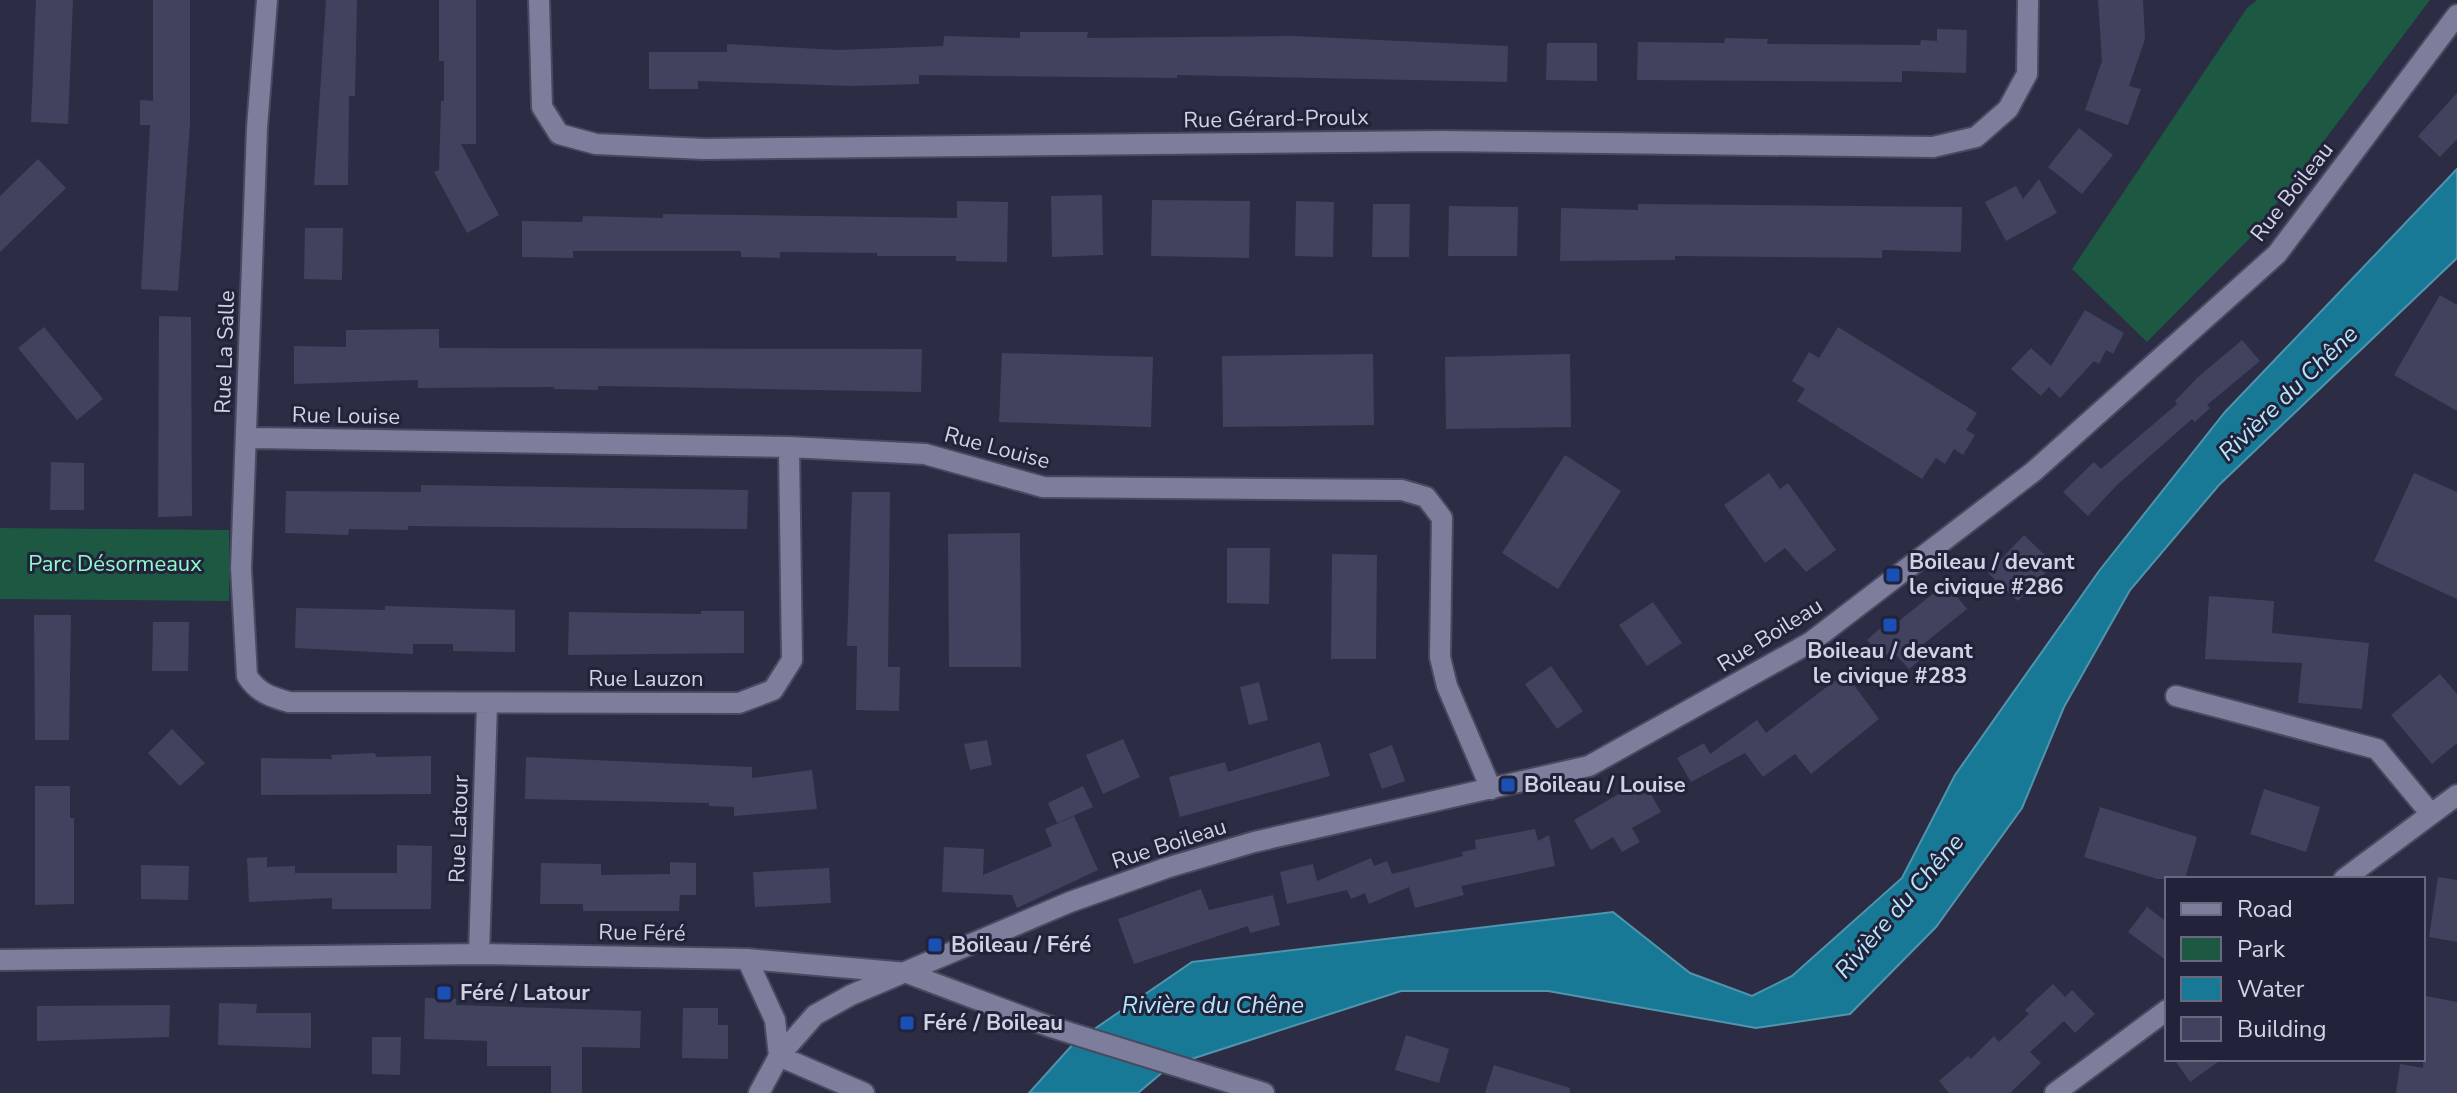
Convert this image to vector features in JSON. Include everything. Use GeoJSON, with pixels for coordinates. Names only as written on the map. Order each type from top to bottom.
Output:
{"type":"FeatureCollection","features":[{"type":"Feature","properties":{"kind":"street","name":"Rue La Salle"},"geometry":{"type":"LineString","coordinates":[[267,0],[257,128],[241,568],[247,676],[254,687],[269,697]]}},
{"type":"Feature","properties":{"kind":"street","name":"Rue Gérard-Proulx"},"geometry":{"type":"LineString","coordinates":[[539,0],[542,107],[559,134],[596,144],[704,149],[1441,141],[1933,147],[1976,137],[2008,109],[2027,74],[2028,0]]}},
{"type":"Feature","properties":{"kind":"street","name":"Rue Boileau"},"geometry":{"type":"LineString","coordinates":[[759,1093],[779,1056],[815,1015],[851,995],[1070,902],[1166,868],[1254,842],[1589,766],[1811,642],[2033,472],[2277,254],[2457,15]]}},
{"type":"Feature","properties":{"kind":"street","name":"Rue Louise"},"geometry":{"type":"LineString","coordinates":[[247,438],[789,447],[925,454],[1043,487],[1402,490],[1426,497],[1442,518],[1440,657],[1447,686],[1491,789]]}},
{"type":"Feature","properties":{"kind":"street","name":"Rue Lauzon"},"geometry":{"type":"LineString","coordinates":[[269,697],[289,702],[739,703],[773,690],[792,660],[789,447]]}},
{"type":"Feature","properties":{"kind":"street"},"geometry":{"type":"LineString","coordinates":[[2176,696],[2377,749],[2431,814]]}},
{"type":"Feature","properties":{"kind":"street","name":"Rue Latour"},"geometry":{"type":"LineString","coordinates":[[479,954],[487,704]]}},
{"type":"Feature","properties":{"kind":"street"},"geometry":{"type":"LineString","coordinates":[[2347,877],[2457,795]]}},
{"type":"Feature","properties":{"kind":"street","name":"Rue Féré"},"geometry":{"type":"LineString","coordinates":[[0,960],[479,954],[747,959],[907,973],[1048,1026],[1264,1093]]}},
{"type":"Feature","properties":{"kind":"street"},"geometry":{"type":"LineString","coordinates":[[747,959],[775,1020],[779,1056],[864,1093]]}},
{"type":"Feature","properties":{"kind":"street"},"geometry":{"type":"LineString","coordinates":[[2055,1093],[2165,1011]]}},
{"type":"Feature","properties":{"kind":"green space"},"geometry":{"type":"Polygon","coordinates":[[[2257,0],[2430,0],[2253,235],[2147,342],[2072,269],[2247,8],[2257,0]]]}},
{"type":"Feature","properties":{"kind":"green space","name":"Parc Désormeaux"},"geometry":{"type":"Polygon","coordinates":[[[0,528],[229,530],[229,601],[0,599],[0,528]]]}},
{"type":"Feature","properties":{"kind":"water","name":"Rivière du Chêne"},"geometry":{"type":"Polygon","coordinates":[[[2457,169],[2457,258],[2219,485],[2130,590],[2064,707],[2022,808],[1936,927],[1850,1014],[1756,1028],[1548,991],[1401,991],[1170,1066],[1138,1093],[1029,1093],[1074,1043],[1192,962],[1613,912],[1690,973],[1752,996],[1792,976],[1902,878],[1955,775],[2099,571],[2225,412],[2457,169]]]}},
{"type":"Feature","properties":{"kind":"building"},"geometry":{"type":"Polygon","coordinates":[[[36,0],[73,0],[68,124],[31,122],[36,0]]]}},
{"type":"Feature","properties":{"kind":"building"},"geometry":{"type":"Polygon","coordinates":[[[153,0],[190,0],[190,124],[178,291],[141,289],[150,125],[140,125],[140,100],[153,101],[153,0]]]}},
{"type":"Feature","properties":{"kind":"building"},"geometry":{"type":"Polygon","coordinates":[[[326,0],[357,0],[355,96],[349,96],[348,185],[314,185],[326,0]]]}},
{"type":"Feature","properties":{"kind":"building"},"geometry":{"type":"Polygon","coordinates":[[[439,0],[476,0],[476,144],[461,144],[499,215],[467,233],[434,172],[439,170],[441,101],[444,101],[444,61],[439,61],[439,0]]]}},
{"type":"Feature","properties":{"kind":"building"},"geometry":{"type":"Polygon","coordinates":[[[2098,0],[2143,0],[2145,39],[2129,86],[2141,89],[2128,125],[2085,110],[2102,61],[2098,0]]]}},
{"type":"Feature","properties":{"kind":"building"},"geometry":{"type":"Polygon","coordinates":[[[1937,29],[1967,30],[1966,73],[1902,71],[1902,82],[1637,80],[1638,42],[1724,43],[1725,38],[1768,39],[1767,44],[1920,45],[1921,40],[1937,41],[1937,29]]]}},
{"type":"Feature","properties":{"kind":"building"},"geometry":{"type":"Polygon","coordinates":[[[1020,32],[1088,32],[1087,38],[1294,36],[1508,46],[1507,82],[1177,75],[1177,78],[919,75],[919,84],[852,86],[698,81],[698,89],[649,89],[649,52],[727,52],[727,44],[839,50],[943,46],[944,36],[1020,38],[1020,32]]]}},
{"type":"Feature","properties":{"kind":"building"},"geometry":{"type":"Polygon","coordinates":[[[1547,43],[1597,43],[1597,81],[1546,80],[1547,43]]]}},
{"type":"Feature","properties":{"kind":"building"},"geometry":{"type":"Polygon","coordinates":[[[2457,93],[2457,139],[2440,157],[2418,136],[2457,93]]]}},
{"type":"Feature","properties":{"kind":"building"},"geometry":{"type":"Polygon","coordinates":[[[2079,128],[2113,155],[2082,194],[2048,167],[2079,128]]]}},
{"type":"Feature","properties":{"kind":"building"},"geometry":{"type":"Polygon","coordinates":[[[38,159],[66,188],[0,252],[0,196],[38,159]]]}},
{"type":"Feature","properties":{"kind":"building"},"geometry":{"type":"Polygon","coordinates":[[[2039,179],[2057,213],[2006,241],[1985,202],[2016,186],[2023,199],[2039,179]]]}},
{"type":"Feature","properties":{"kind":"building"},"geometry":{"type":"Polygon","coordinates":[[[1102,195],[1103,255],[1052,257],[1051,196],[1102,195]]]}},
{"type":"Feature","properties":{"kind":"building"},"geometry":{"type":"Polygon","coordinates":[[[1152,200],[1250,201],[1249,258],[1151,256],[1152,200]]]}},
{"type":"Feature","properties":{"kind":"building"},"geometry":{"type":"Polygon","coordinates":[[[957,201],[1008,202],[1007,262],[956,261],[956,256],[877,256],[877,253],[780,252],[780,258],[741,257],[741,251],[573,251],[573,258],[522,257],[522,221],[582,222],[583,216],[663,218],[663,214],[957,218],[957,201]]]}},
{"type":"Feature","properties":{"kind":"building"},"geometry":{"type":"Polygon","coordinates":[[[1296,201],[1334,202],[1333,257],[1295,256],[1296,201]]]}},
{"type":"Feature","properties":{"kind":"building"},"geometry":{"type":"Polygon","coordinates":[[[1373,204],[1410,204],[1409,257],[1372,257],[1373,204]]]}},
{"type":"Feature","properties":{"kind":"building"},"geometry":{"type":"Polygon","coordinates":[[[1638,204],[1962,207],[1961,252],[1882,250],[1882,258],[1675,256],[1675,260],[1560,261],[1561,208],[1638,210],[1638,204]]]}},
{"type":"Feature","properties":{"kind":"building"},"geometry":{"type":"Polygon","coordinates":[[[1449,206],[1518,207],[1517,256],[1448,256],[1449,206]]]}},
{"type":"Feature","properties":{"kind":"building"},"geometry":{"type":"Polygon","coordinates":[[[305,228],[343,228],[342,280],[304,279],[305,228]]]}},
{"type":"Feature","properties":{"kind":"building"},"geometry":{"type":"Polygon","coordinates":[[[2440,295],[2457,305],[2457,411],[2394,375],[2440,295]]]}},
{"type":"Feature","properties":{"kind":"building"},"geometry":{"type":"Polygon","coordinates":[[[2085,310],[2124,333],[2113,354],[2106,350],[2099,364],[2094,361],[2060,398],[2049,387],[2041,396],[2011,369],[2031,348],[2051,366],[2085,310]]]}},
{"type":"Feature","properties":{"kind":"building"},"geometry":{"type":"Polygon","coordinates":[[[159,316],[191,317],[192,516],[158,517],[159,316]]]}},
{"type":"Feature","properties":{"kind":"building"},"geometry":{"type":"Polygon","coordinates":[[[44,327],[103,399],[77,420],[18,348],[44,327]]]}},
{"type":"Feature","properties":{"kind":"building"},"geometry":{"type":"Polygon","coordinates":[[[1838,327],[1977,413],[1966,430],[1975,435],[1963,455],[1954,449],[1945,464],[1936,458],[1922,479],[1797,401],[1805,389],[1792,381],[1809,352],[1819,358],[1838,327]]]}},
{"type":"Feature","properties":{"kind":"building"},"geometry":{"type":"Polygon","coordinates":[[[439,329],[439,348],[922,349],[921,392],[598,386],[598,390],[554,387],[418,388],[418,380],[294,384],[294,346],[346,347],[346,330],[439,329]]]}},
{"type":"Feature","properties":{"kind":"building"},"geometry":{"type":"Polygon","coordinates":[[[2242,340],[2260,361],[2207,405],[2210,408],[2195,422],[2192,419],[2117,485],[2088,516],[2063,492],[2094,462],[2101,469],[2177,404],[2175,401],[2197,378],[2242,340]]]}},
{"type":"Feature","properties":{"kind":"building"},"geometry":{"type":"Polygon","coordinates":[[[1002,353],[1153,357],[1151,427],[999,422],[1002,353]]]}},
{"type":"Feature","properties":{"kind":"building"},"geometry":{"type":"Polygon","coordinates":[[[1373,354],[1374,425],[1223,427],[1222,356],[1373,354]]]}},
{"type":"Feature","properties":{"kind":"building"},"geometry":{"type":"Polygon","coordinates":[[[1570,354],[1571,427],[1446,429],[1445,357],[1570,354]]]}},
{"type":"Feature","properties":{"kind":"building"},"geometry":{"type":"Polygon","coordinates":[[[1565,455],[1621,491],[1558,589],[1502,553],[1565,455]]]}},
{"type":"Feature","properties":{"kind":"building"},"geometry":{"type":"Polygon","coordinates":[[[51,462],[84,463],[84,510],[50,510],[51,462]]]}},
{"type":"Feature","properties":{"kind":"building"},"geometry":{"type":"Polygon","coordinates":[[[1769,473],[1780,489],[1788,483],[1836,550],[1806,572],[1785,548],[1765,563],[1724,505],[1769,473]]]}},
{"type":"Feature","properties":{"kind":"building"},"geometry":{"type":"Polygon","coordinates":[[[2414,473],[2457,492],[2457,599],[2374,561],[2414,473]]]}},
{"type":"Feature","properties":{"kind":"building"},"geometry":{"type":"Polygon","coordinates":[[[421,485],[748,490],[747,529],[408,526],[408,530],[349,529],[348,535],[285,533],[286,491],[421,492],[421,485]]]}},
{"type":"Feature","properties":{"kind":"building"},"geometry":{"type":"Polygon","coordinates":[[[852,492],[890,492],[888,667],[900,667],[899,711],[856,710],[857,646],[847,646],[852,492]]]}},
{"type":"Feature","properties":{"kind":"building"},"geometry":{"type":"Polygon","coordinates":[[[1020,533],[1021,667],[949,667],[948,534],[1020,533]]]}},
{"type":"Feature","properties":{"kind":"building"},"geometry":{"type":"Polygon","coordinates":[[[2024,535],[2054,564],[2018,601],[1988,573],[2024,535]]]}},
{"type":"Feature","properties":{"kind":"building"},"geometry":{"type":"Polygon","coordinates":[[[1227,548],[1270,548],[1269,604],[1227,603],[1227,548]]]}},
{"type":"Feature","properties":{"kind":"building"},"geometry":{"type":"Polygon","coordinates":[[[1332,554],[1377,555],[1376,659],[1331,659],[1332,554]]]}},
{"type":"Feature","properties":{"kind":"building"},"geometry":{"type":"Polygon","coordinates":[[[1946,583],[1967,609],[1921,646],[1928,653],[1909,669],[1892,650],[1883,658],[1867,640],[1894,616],[1899,621],[1946,583]]]}},
{"type":"Feature","properties":{"kind":"building"},"geometry":{"type":"Polygon","coordinates":[[[2209,596],[2274,601],[2272,633],[2369,643],[2362,709],[2298,703],[2302,663],[2205,659],[2209,596]]]}},
{"type":"Feature","properties":{"kind":"building"},"geometry":{"type":"Polygon","coordinates":[[[1653,602],[1682,643],[1647,666],[1619,625],[1653,602]]]}},
{"type":"Feature","properties":{"kind":"building"},"geometry":{"type":"Polygon","coordinates":[[[385,606],[515,610],[515,652],[453,651],[453,644],[413,644],[413,654],[295,648],[296,608],[385,610],[385,606]]]}},
{"type":"Feature","properties":{"kind":"building"},"geometry":{"type":"Polygon","coordinates":[[[701,611],[744,611],[744,653],[568,655],[569,612],[701,614],[701,611]]]}},
{"type":"Feature","properties":{"kind":"building"},"geometry":{"type":"Polygon","coordinates":[[[34,615],[71,615],[69,740],[35,740],[34,615]]]}},
{"type":"Feature","properties":{"kind":"building"},"geometry":{"type":"Polygon","coordinates":[[[153,622],[189,622],[188,671],[152,671],[153,622]]]}},
{"type":"Feature","properties":{"kind":"building"},"geometry":{"type":"Polygon","coordinates":[[[1551,666],[1583,711],[1557,729],[1525,684],[1551,666]]]}},
{"type":"Feature","properties":{"kind":"building"},"geometry":{"type":"Polygon","coordinates":[[[1845,673],[1879,719],[1811,774],[1795,754],[1763,777],[1745,753],[1691,782],[1677,758],[1704,743],[1710,754],[1757,720],[1766,733],[1845,673]]]}},
{"type":"Feature","properties":{"kind":"building"},"geometry":{"type":"Polygon","coordinates":[[[2440,674],[2457,694],[2457,743],[2432,764],[2391,715],[2440,674]]]}},
{"type":"Feature","properties":{"kind":"building"},"geometry":{"type":"Polygon","coordinates":[[[1259,682],[1268,720],[1249,725],[1240,687],[1259,682]]]}},
{"type":"Feature","properties":{"kind":"building"},"geometry":{"type":"Polygon","coordinates":[[[172,729],[205,763],[180,786],[148,753],[172,729]]]}},
{"type":"Feature","properties":{"kind":"building"},"geometry":{"type":"Polygon","coordinates":[[[1123,739],[1140,777],[1103,794],[1086,755],[1123,739]]]}},
{"type":"Feature","properties":{"kind":"building"},"geometry":{"type":"Polygon","coordinates":[[[987,740],[992,765],[970,770],[964,744],[987,740]]]}},
{"type":"Feature","properties":{"kind":"building"},"geometry":{"type":"Polygon","coordinates":[[[1320,742],[1330,776],[1180,817],[1169,777],[1225,762],[1228,772],[1320,742]]]}},
{"type":"Feature","properties":{"kind":"building"},"geometry":{"type":"Polygon","coordinates":[[[1392,745],[1405,781],[1382,789],[1369,754],[1392,745]]]}},
{"type":"Feature","properties":{"kind":"building"},"geometry":{"type":"Polygon","coordinates":[[[375,753],[376,757],[431,756],[431,794],[261,795],[261,758],[332,759],[331,755],[375,753]]]}},
{"type":"Feature","properties":{"kind":"building"},"geometry":{"type":"Polygon","coordinates":[[[526,757],[752,767],[752,778],[812,770],[817,809],[734,816],[734,807],[709,806],[709,803],[525,799],[526,757]]]}},
{"type":"Feature","properties":{"kind":"building"},"geometry":{"type":"Polygon","coordinates":[[[1643,780],[1661,812],[1632,828],[1640,842],[1622,852],[1613,837],[1591,850],[1574,820],[1643,780]]]}},
{"type":"Feature","properties":{"kind":"building"},"geometry":{"type":"Polygon","coordinates":[[[35,786],[70,786],[70,818],[74,818],[74,904],[35,905],[35,786]]]}},
{"type":"Feature","properties":{"kind":"building"},"geometry":{"type":"Polygon","coordinates":[[[1083,786],[1093,807],[1057,823],[1048,803],[1083,786]]]}},
{"type":"Feature","properties":{"kind":"building"},"geometry":{"type":"Polygon","coordinates":[[[2264,789],[2320,807],[2306,852],[2250,834],[2264,789]]]}},
{"type":"Feature","properties":{"kind":"building"},"geometry":{"type":"Polygon","coordinates":[[[2100,807],[2197,837],[2186,877],[2157,879],[2084,857],[2100,807]]]}},
{"type":"Feature","properties":{"kind":"building"},"geometry":{"type":"Polygon","coordinates":[[[1074,816],[1098,870],[1017,908],[1012,895],[942,892],[944,847],[984,849],[983,875],[1052,846],[1045,829],[1074,816]]]}},
{"type":"Feature","properties":{"kind":"building"},"geometry":{"type":"Polygon","coordinates":[[[1535,829],[1538,841],[1549,835],[1555,866],[1461,886],[1464,895],[1415,908],[1409,887],[1369,904],[1365,893],[1351,899],[1347,890],[1287,904],[1280,872],[1313,864],[1317,881],[1371,858],[1374,866],[1387,861],[1392,874],[1463,856],[1462,852],[1476,849],[1475,840],[1535,829]]]}},
{"type":"Feature","properties":{"kind":"building"},"geometry":{"type":"Polygon","coordinates":[[[397,845],[432,846],[431,909],[332,909],[332,898],[249,902],[247,858],[267,857],[267,867],[295,866],[295,873],[397,873],[397,845]]]}},
{"type":"Feature","properties":{"kind":"building"},"geometry":{"type":"Polygon","coordinates":[[[670,862],[696,863],[696,895],[680,895],[679,911],[583,911],[583,904],[540,904],[541,863],[601,864],[601,875],[670,874],[670,862]]]}},
{"type":"Feature","properties":{"kind":"building"},"geometry":{"type":"Polygon","coordinates":[[[141,865],[189,866],[188,900],[141,899],[141,865]]]}},
{"type":"Feature","properties":{"kind":"building"},"geometry":{"type":"Polygon","coordinates":[[[829,868],[831,903],[755,907],[753,872],[829,868]]]}},
{"type":"Feature","properties":{"kind":"building"},"geometry":{"type":"Polygon","coordinates":[[[2438,877],[2457,880],[2457,942],[2429,937],[2438,877]]]}},
{"type":"Feature","properties":{"kind":"building"},"geometry":{"type":"Polygon","coordinates":[[[1201,889],[1209,910],[1273,895],[1280,925],[1250,933],[1248,926],[1134,964],[1118,919],[1201,889]]]}},
{"type":"Feature","properties":{"kind":"building"},"geometry":{"type":"Polygon","coordinates":[[[2147,907],[2165,920],[2165,960],[2128,932],[2147,907]]]}},
{"type":"Feature","properties":{"kind":"building"},"geometry":{"type":"Polygon","coordinates":[[[2053,984],[2065,997],[2072,990],[2095,1014],[2075,1033],[2064,1021],[2030,1052],[2041,1063],[2010,1093],[1949,1093],[1939,1081],[1968,1056],[1971,1059],[1994,1036],[1999,1042],[2029,1014],[2025,1010],[2053,984]]]}},
{"type":"Feature","properties":{"kind":"building"},"geometry":{"type":"Polygon","coordinates":[[[2426,996],[2457,1002],[2457,1093],[2396,1093],[2400,1064],[2423,1068],[2426,996]]]}},
{"type":"Feature","properties":{"kind":"building"},"geometry":{"type":"Polygon","coordinates":[[[425,998],[456,999],[456,1005],[641,1011],[640,1048],[582,1047],[582,1093],[551,1093],[551,1066],[487,1066],[487,1041],[424,1039],[425,998]]]}},
{"type":"Feature","properties":{"kind":"building"},"geometry":{"type":"Polygon","coordinates":[[[219,1003],[257,1004],[256,1013],[311,1013],[311,1048],[218,1045],[219,1003]]]}},
{"type":"Feature","properties":{"kind":"building"},"geometry":{"type":"Polygon","coordinates":[[[170,1005],[169,1037],[37,1041],[37,1006],[170,1005]]]}},
{"type":"Feature","properties":{"kind":"building"},"geometry":{"type":"Polygon","coordinates":[[[683,1008],[718,1008],[718,1025],[728,1025],[728,1059],[682,1058],[683,1008]]]}},
{"type":"Feature","properties":{"kind":"building"},"geometry":{"type":"Polygon","coordinates":[[[1406,1035],[1449,1049],[1439,1083],[1395,1070],[1406,1035]]]}},
{"type":"Feature","properties":{"kind":"building"},"geometry":{"type":"Polygon","coordinates":[[[372,1037],[401,1037],[400,1075],[372,1074],[372,1037]]]}},
{"type":"Feature","properties":{"kind":"building"},"geometry":{"type":"Polygon","coordinates":[[[2175,1061],[2219,1061],[2190,1082],[2175,1061]]]}},
{"type":"Feature","properties":{"kind":"building"},"geometry":{"type":"Polygon","coordinates":[[[1494,1065],[1570,1088],[1570,1093],[1485,1093],[1494,1065]]]}},
{"type":"Feature","properties":{"kind":"place","name":"Boileau / devant le civique #286"},"geometry":{"type":"Point","coordinates":[1893,575]}},
{"type":"Feature","properties":{"kind":"place","name":"Boileau / devant le civique #283"},"geometry":{"type":"Point","coordinates":[1890,625]}},
{"type":"Feature","properties":{"kind":"place","name":"Boileau / Louise"},"geometry":{"type":"Point","coordinates":[1508,785]}},
{"type":"Feature","properties":{"kind":"place","name":"Boileau / Féré"},"geometry":{"type":"Point","coordinates":[935,945]}},
{"type":"Feature","properties":{"kind":"place","name":"Féré / Latour"},"geometry":{"type":"Point","coordinates":[444,993]}},
{"type":"Feature","properties":{"kind":"place","name":"Féré / Boileau"},"geometry":{"type":"Point","coordinates":[907,1023]}}]}
